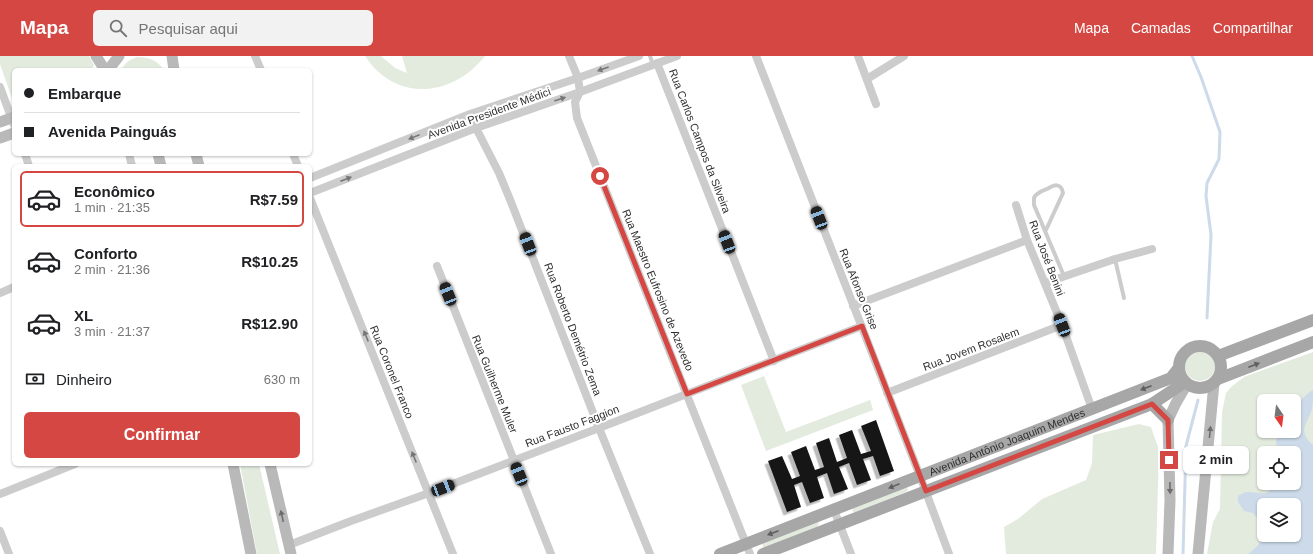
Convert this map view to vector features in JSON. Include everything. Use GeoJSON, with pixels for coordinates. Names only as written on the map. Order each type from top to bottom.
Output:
{"type":"FeatureCollection","features":[{"type":"Feature","properties":{"kind":"main road"},"geometry":{"type":"LineString","coordinates":[[96,56],[104,68]]}},
{"type":"Feature","properties":{"kind":"main road"},"geometry":{"type":"LineString","coordinates":[[111,68],[119,56]]}},
{"type":"Feature","properties":{"kind":"main road"},"geometry":{"type":"LineString","coordinates":[[0,122],[12,120]]}},
{"type":"Feature","properties":{"kind":"main road"},"geometry":{"type":"LineString","coordinates":[[0,138],[12,134]]}},
{"type":"Feature","properties":{"kind":"main road"},"geometry":{"type":"LineString","coordinates":[[1218,356],[1313,320]]}},
{"type":"Feature","properties":{"kind":"main road"},"geometry":{"type":"LineString","coordinates":[[1198,554],[1216,381],[1221,367],[1218,356],[1214,350],[1208,347],[1200,345],[1193,346],[1182,355],[1178,369],[1182,378],[1186,383],[1194,387],[1201,388],[1208,386],[1216,381],[1313,342]]}},
{"type":"Feature","properties":{"kind":"main road","name":"Avenida Antônio Joaquim Mendes"},"geometry":{"type":"LineString","coordinates":[[720,554],[748,549],[834,510],[1171,378],[1178,369]]}},
{"type":"Feature","properties":{"kind":"main road"},"geometry":{"type":"LineString","coordinates":[[1168,554],[1170,500],[1168,420],[1186,383]]}},
{"type":"Feature","properties":{"kind":"main road","name":"Avenida Antônio Joaquim Mendes"},"geometry":{"type":"LineString","coordinates":[[763,554],[1152,404],[1186,383]]}},
{"type":"Feature","properties":{"kind":"main road"},"geometry":{"type":"LineString","coordinates":[[1152,404],[1168,420]]}},
{"type":"Feature","properties":{"kind":"main road"},"geometry":{"type":"LineString","coordinates":[[233,466],[251,554]]}},
{"type":"Feature","properties":{"kind":"main road"},"geometry":{"type":"LineString","coordinates":[[270,466],[290,550]]}},
{"type":"Feature","properties":{"kind":"street"},"geometry":{"type":"LineString","coordinates":[[255,56],[260,68]]}},
{"type":"Feature","properties":{"kind":"street","name":"Rua Maestro Eufrosino de Azevedo"},"geometry":{"type":"LineString","coordinates":[[569,56],[578,78],[580,92],[574,102],[577,118],[748,549]]}},
{"type":"Feature","properties":{"kind":"street","name":"Avenida Presidente Médici"},"geometry":{"type":"LineString","coordinates":[[312,177],[470,114],[639,56]]}},
{"type":"Feature","properties":{"kind":"street","name":"Avenida Presidente Médici"},"geometry":{"type":"LineString","coordinates":[[312,192],[476,128],[580,92],[659,61],[677,56]]}},
{"type":"Feature","properties":{"kind":"street","name":"Rua Afonso Grise"},"geometry":{"type":"LineString","coordinates":[[756,56],[926,491],[949,554]]}},
{"type":"Feature","properties":{"kind":"street"},"geometry":{"type":"LineString","coordinates":[[858,56],[876,104]]}},
{"type":"Feature","properties":{"kind":"street"},"geometry":{"type":"LineString","coordinates":[[867,79],[904,56]]}},
{"type":"Feature","properties":{"kind":"street","name":"Rua Carlos Campos da Silveira"},"geometry":{"type":"LineString","coordinates":[[659,61],[774,361]]}},
{"type":"Feature","properties":{"kind":"street"},"geometry":{"type":"LineString","coordinates":[[0,87],[12,117]]}},
{"type":"Feature","properties":{"kind":"street","name":"Rua Roberto Demétrio Zema"},"geometry":{"type":"LineString","coordinates":[[470,114],[512,202],[599,428],[650,554]]}},
{"type":"Feature","properties":{"kind":"street"},"geometry":{"type":"LineString","coordinates":[[391,146],[397,160]]}},
{"type":"Feature","properties":{"kind":"street","name":"Rua Coronel Franco"},"geometry":{"type":"LineString","coordinates":[[312,203],[453,554]]}},
{"type":"Feature","properties":{"kind":"street","name":"Rua José Benini"},"geometry":{"type":"LineString","coordinates":[[1016,205],[1027,240],[1062,325],[1092,409]]}},
{"type":"Feature","properties":{"kind":"street"},"geometry":{"type":"LineString","coordinates":[[853,306],[1027,240]]}},
{"type":"Feature","properties":{"kind":"street"},"geometry":{"type":"LineString","coordinates":[[1045,283],[1114,259],[1152,249]]}},
{"type":"Feature","properties":{"kind":"street","name":"Rua Guilherme Muler"},"geometry":{"type":"LineString","coordinates":[[437,266],[551,554]]}},
{"type":"Feature","properties":{"kind":"street"},"geometry":{"type":"LineString","coordinates":[[0,293],[12,288]]}},
{"type":"Feature","properties":{"kind":"street","name":"Rua Jovem Rosalem"},"geometry":{"type":"LineString","coordinates":[[887,393],[1062,325]]}},
{"type":"Feature","properties":{"kind":"street","name":"Rua Fausto Faggion"},"geometry":{"type":"LineString","coordinates":[[290,550],[351,521],[429,493],[862,326]]}},
{"type":"Feature","properties":{"kind":"street"},"geometry":{"type":"LineString","coordinates":[[0,494],[70,466]]}},
{"type":"Feature","properties":{"kind":"street"},"geometry":{"type":"LineString","coordinates":[[834,510],[851,554]]}},
{"type":"Feature","properties":{"kind":"street"},"geometry":{"type":"LineString","coordinates":[[0,531],[9,554]]}},
{"type":"Feature","properties":{"kind":"lane"},"geometry":{"type":"LineString","coordinates":[[650,56],[659,61]]}},
{"type":"Feature","properties":{"kind":"lane"},"geometry":{"type":"LineString","coordinates":[[1046,230],[1063,193],[1060,185],[1055,185],[1038,194],[1034,199],[1034,205],[1046,230],[1064,276]]}},
{"type":"Feature","properties":{"kind":"lane"},"geometry":{"type":"LineString","coordinates":[[1114,259],[1124,298]]}},
{"type":"Feature","properties":{"kind":"shaded area"},"geometry":{"type":"Polygon","coordinates":[[[0,56],[89,56],[94,65],[92,68],[12,68],[12,98],[0,64],[0,56]]]}},
{"type":"Feature","properties":{"kind":"shaded area"},"geometry":{"type":"Polygon","coordinates":[[[365,56],[381,56],[395,68],[407,73],[402,56],[485,56],[472,70],[457,80],[440,87],[424,89],[407,87],[392,81],[377,71],[365,56]]]}},
{"type":"Feature","properties":{"kind":"shaded area"},"geometry":{"type":"Polygon","coordinates":[[[137,57],[152,60],[162,68],[122,68],[132,59],[137,57]]]}},
{"type":"Feature","properties":{"kind":"shaded area"},"geometry":{"type":"Polygon","coordinates":[[[1200,351],[1211,355],[1215,366],[1211,377],[1200,381],[1189,377],[1185,366],[1189,355],[1200,351]]]}},
{"type":"Feature","properties":{"kind":"shaded area"},"geometry":{"type":"Polygon","coordinates":[[[1313,352],[1313,554],[1207,554],[1213,522],[1220,509],[1222,412],[1226,393],[1244,377],[1313,352]]]}},
{"type":"Feature","properties":{"kind":"shaded area"},"geometry":{"type":"Polygon","coordinates":[[[764,376],[786,432],[870,400],[873,410],[766,451],[741,385],[764,376]]]}},
{"type":"Feature","properties":{"kind":"shaded area"},"geometry":{"type":"Polygon","coordinates":[[[1139,424],[1151,427],[1159,450],[1156,554],[1006,554],[1004,527],[1018,519],[1042,499],[1086,480],[1092,463],[1093,435],[1139,424]]]}},
{"type":"Feature","properties":{"kind":"shaded area"},"geometry":{"type":"Polygon","coordinates":[[[240,466],[259,466],[280,554],[257,554],[240,466]]]}},
{"type":"Feature","properties":{"kind":"shaded area"},"geometry":{"type":"Polygon","coordinates":[[[907,487],[908,490],[906,492],[853,512],[852,507],[907,487]]]}},
{"type":"Feature","properties":{"kind":"shaded area"},"geometry":{"type":"Polygon","coordinates":[[[818,522],[819,524],[817,527],[763,547],[762,543],[818,522]]]}},
{"type":"Feature","properties":{"kind":"water"},"geometry":{"type":"Polygon","coordinates":[[[1313,390],[1312,409],[1304,432],[1305,436],[1313,445],[1313,554],[1248,554],[1260,542],[1301,542],[1301,498],[1257,498],[1257,518],[1253,513],[1244,511],[1238,502],[1238,496],[1247,492],[1262,494],[1270,490],[1301,490],[1301,446],[1276,446],[1276,440],[1277,438],[1301,438],[1301,399],[1313,390]]]}},
{"type":"Feature","properties":{"kind":"building"},"geometry":{"type":"Polygon","coordinates":[[[876,420],[894,471],[880,476],[873,456],[863,459],[871,480],[857,485],[849,463],[839,467],[848,489],[834,494],[827,473],[817,477],[824,498],[810,503],[802,482],[794,485],[801,507],[787,512],[768,461],[782,456],[792,479],[800,476],[791,452],[806,446],[815,470],[824,467],[816,443],[829,438],[837,462],[847,458],[839,435],[852,430],[861,454],[871,451],[861,426],[876,420]]]}},
{"type":"Feature","properties":{"kind":"waterway"},"geometry":{"type":"LineString","coordinates":[[1192,56],[1220,132],[1219,159],[1207,183],[1206,196],[1211,235],[1207,318]]}},
{"type":"Feature","properties":{"kind":"waterway"},"geometry":{"type":"LineString","coordinates":[[1183,554],[1186,446],[1198,400]]}},
{"type":"Feature","properties":{"kind":"route"},"geometry":{"type":"LineString","coordinates":[[600,176],[687,394],[862,326],[926,491],[1152,404],[1168,420],[1169,460]]}}]}
